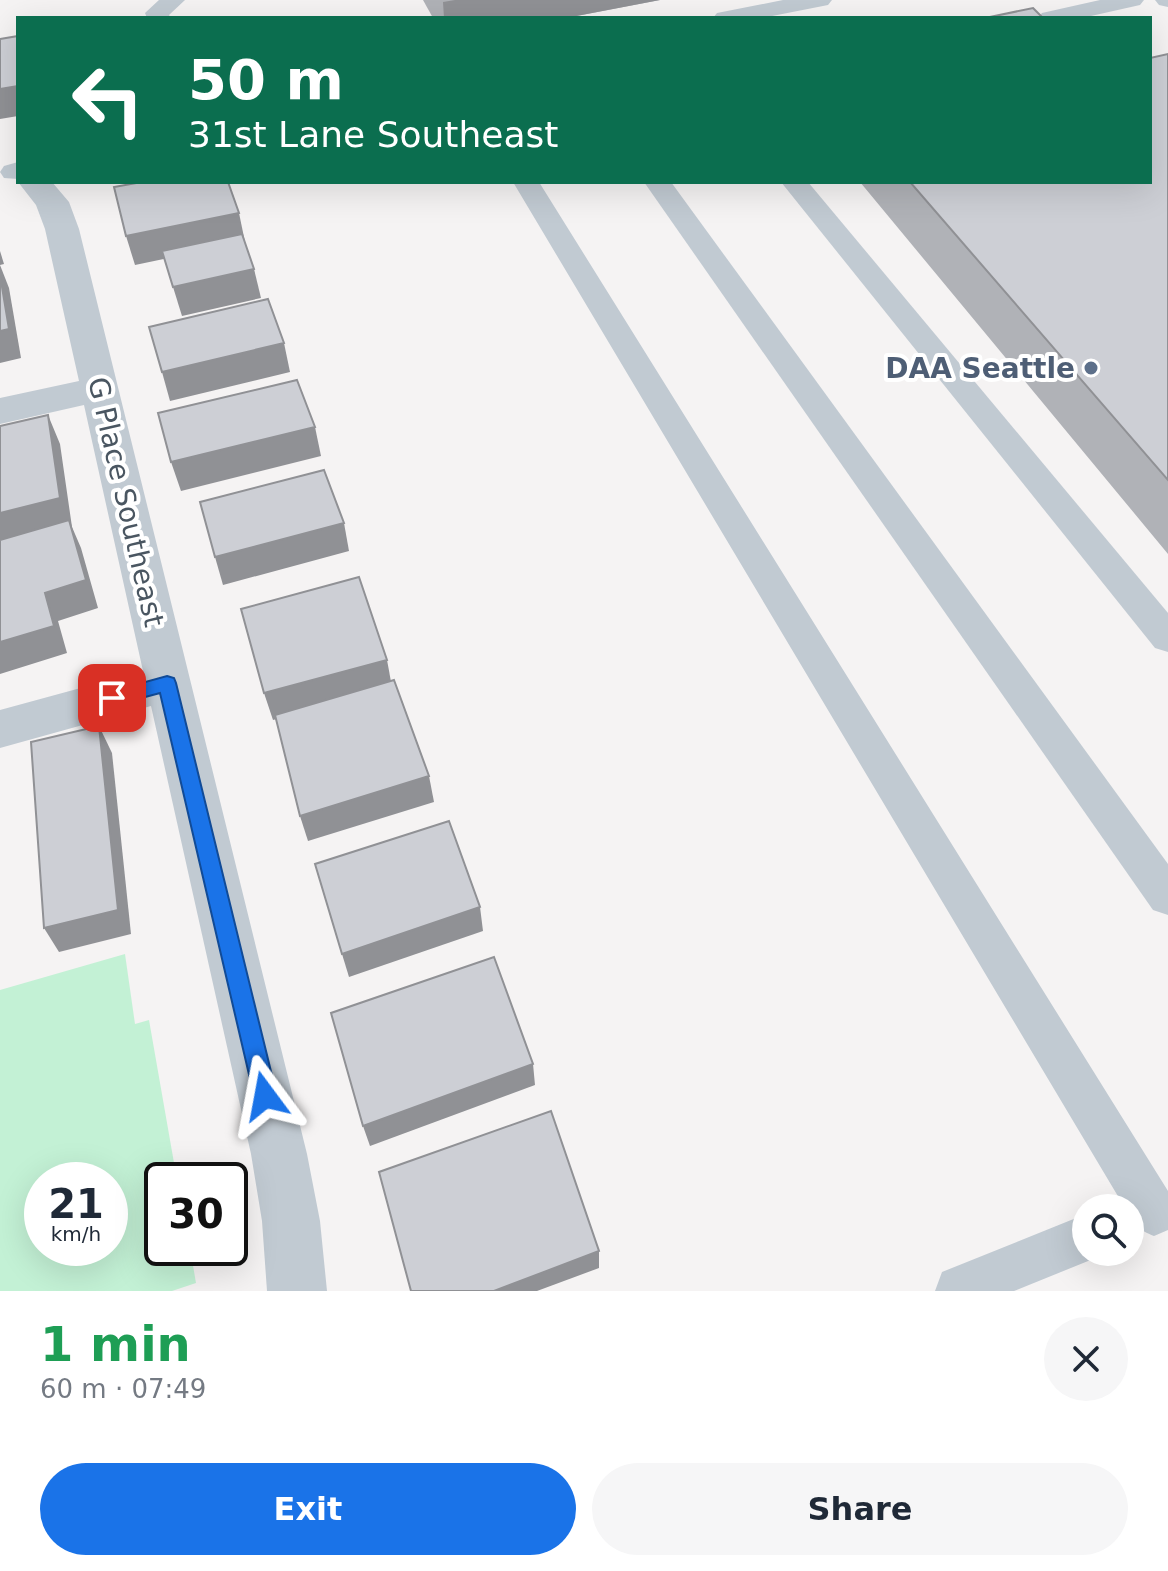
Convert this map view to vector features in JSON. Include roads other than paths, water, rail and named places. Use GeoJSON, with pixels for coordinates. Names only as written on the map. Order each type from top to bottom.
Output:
{"type":"FeatureCollection","features":[{"type":"Feature","properties":{"kind":"street","name":"G Place Southeast"},"geometry":{"type":"LineString","coordinates":[[30,184],[52,202],[62,229],[101,389],[279,1154],[291,1221],[297,1291]]}},
{"type":"Feature","properties":{"kind":"street"},"geometry":{"type":"LineString","coordinates":[[0,411],[101,389]]}},
{"type":"Feature","properties":{"kind":"street"},"geometry":{"type":"LineString","coordinates":[[0,729],[167,683]]}},
{"type":"Feature","properties":{"kind":"lane"},"geometry":{"type":"LineString","coordinates":[[158,16],[157,13],[173,0]]}},
{"type":"Feature","properties":{"kind":"lane"},"geometry":{"type":"LineString","coordinates":[[736,16],[820,0]]}},
{"type":"Feature","properties":{"kind":"lane"},"geometry":{"type":"LineString","coordinates":[[1059,16],[1132,0]]}},
{"type":"Feature","properties":{"kind":"lane"},"geometry":{"type":"LineString","coordinates":[[527,184],[1151,1213]]}},
{"type":"Feature","properties":{"kind":"lane"},"geometry":{"type":"LineString","coordinates":[[658,184],[1168,897]]}},
{"type":"Feature","properties":{"kind":"lane"},"geometry":{"type":"LineString","coordinates":[[796,184],[1168,638]]}},
{"type":"Feature","properties":{"kind":"lane"},"geometry":{"type":"LineString","coordinates":[[959,1289],[1072,1244]]}},
{"type":"Feature","properties":{"kind":"place","name":"DAA Seattle"},"geometry":{"type":"Point","coordinates":[1091,368]}}]}
